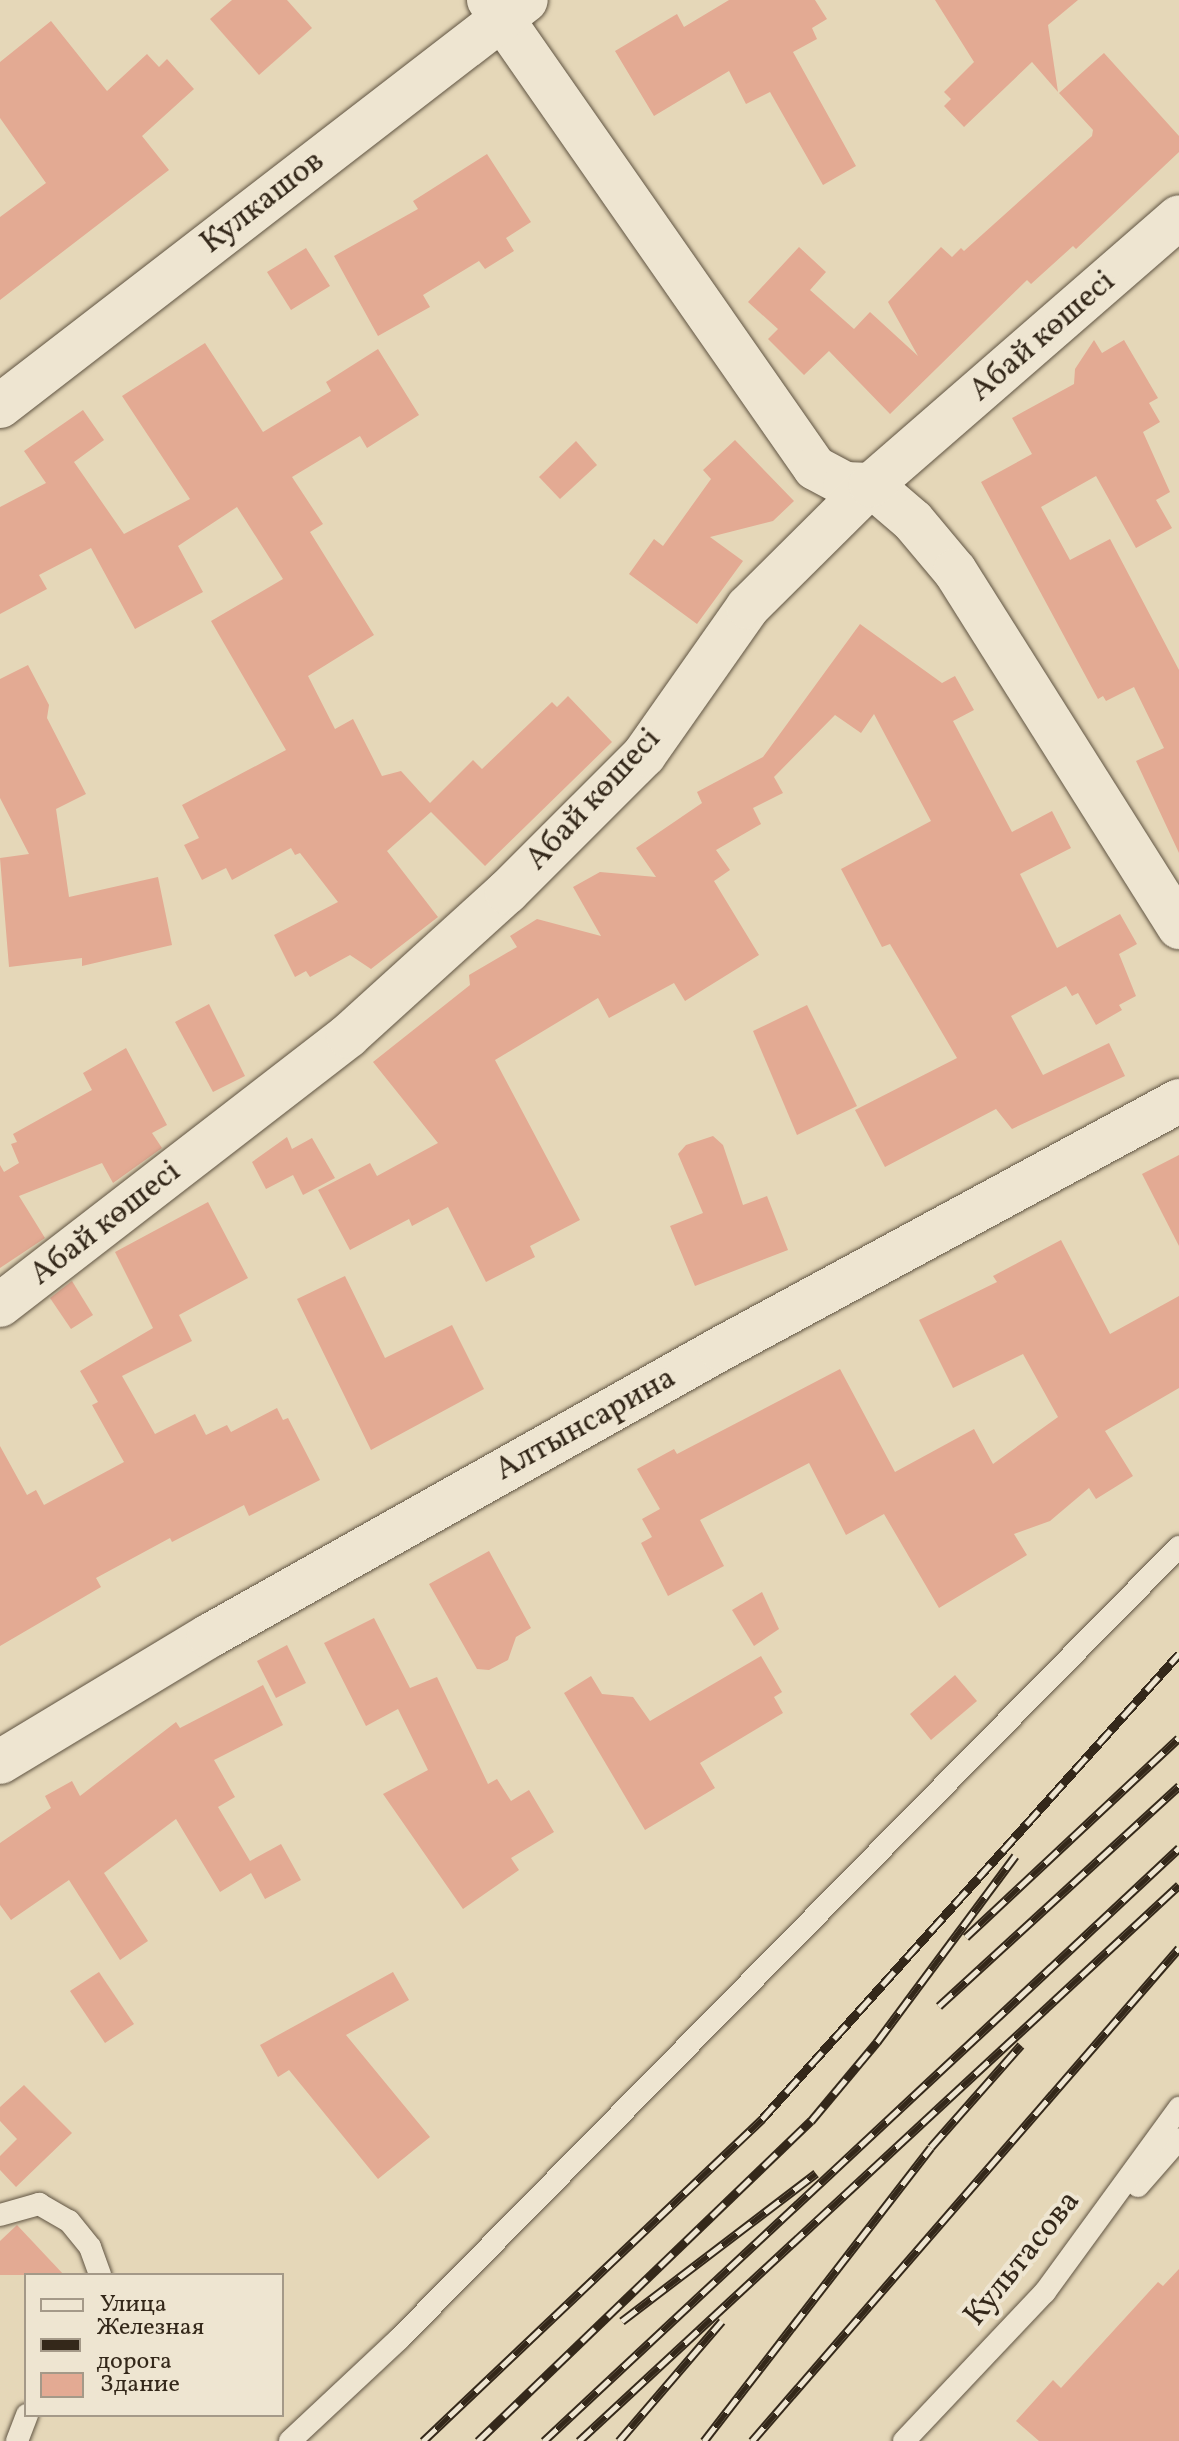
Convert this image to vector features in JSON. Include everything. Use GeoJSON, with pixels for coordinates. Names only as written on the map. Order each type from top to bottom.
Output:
{"type":"FeatureCollection","features":[{"type":"Feature","properties":{"kind":"street","name":"Кулкашов"},"geometry":{"type":"LineString","coordinates":[[0,406],[505,7]]}},
{"type":"Feature","properties":{"kind":"street"},"geometry":{"type":"LineString","coordinates":[[505,7],[815,468],[845,484],[871,485],[913,521],[955,571],[1179,927]]}},
{"type":"Feature","properties":{"kind":"street","name":"Абай көшесі"},"geometry":{"type":"LineString","coordinates":[[0,1305],[348,1036],[507,892],[644,755],[748,607],[871,485],[1179,217]]}},
{"type":"Feature","properties":{"kind":"street","name":"Алтынсарина"},"geometry":{"type":"LineString","coordinates":[[0,1762],[209,1636],[720,1349],[1179,1101]]}},
{"type":"Feature","properties":{"kind":"lane"},"geometry":{"type":"LineString","coordinates":[[290,2441],[398,2340],[1179,1547]]}},
{"type":"Feature","properties":{"kind":"lane","name":"Культасова"},"geometry":{"type":"LineString","coordinates":[[904,2441],[1045,2292],[1179,2108]]}},
{"type":"Feature","properties":{"kind":"lane"},"geometry":{"type":"LineString","coordinates":[[1045,2292],[1179,2139]]}},
{"type":"Feature","properties":{"kind":"lane"},"geometry":{"type":"LineString","coordinates":[[0,2215],[39,2204],[69,2221],[90,2247],[99,2273]]}},
{"type":"Feature","properties":{"kind":"lane"},"geometry":{"type":"LineString","coordinates":[[17,2441],[26,2417]]}},
{"type":"Feature","properties":{"kind":"building"},"geometry":{"type":"Polygon","coordinates":[[[232,0],[287,0],[312,28],[259,75],[210,19],[232,0]]]}},
{"type":"Feature","properties":{"kind":"building"},"geometry":{"type":"Polygon","coordinates":[[[729,0],[815,0],[827,19],[812,28],[817,39],[793,52],[856,166],[823,185],[770,92],[746,104],[729,71],[654,116],[615,51],[677,14],[684,27],[729,0]]]}},
{"type":"Feature","properties":{"kind":"building"},"geometry":{"type":"Polygon","coordinates":[[[935,0],[1078,0],[1048,25],[1058,92],[1032,62],[964,127],[944,106],[951,99],[944,92],[974,62],[935,0]]]}},
{"type":"Feature","properties":{"kind":"building"},"geometry":{"type":"Polygon","coordinates":[[[51,21],[107,91],[147,54],[159,67],[167,59],[194,89],[142,136],[169,170],[0,300],[0,217],[46,183],[0,118],[0,62],[51,21]]]}},
{"type":"Feature","properties":{"kind":"building"},"geometry":{"type":"Polygon","coordinates":[[[1104,53],[1179,136],[1179,152],[1076,249],[1073,246],[1031,284],[1027,280],[890,414],[829,351],[804,375],[768,339],[778,329],[748,302],[799,247],[826,272],[810,290],[854,329],[870,312],[918,356],[888,302],[941,247],[952,257],[961,248],[964,251],[1092,136],[1093,130],[1059,93],[1104,53]]]}},
{"type":"Feature","properties":{"kind":"building"},"geometry":{"type":"Polygon","coordinates":[[[487,154],[531,222],[506,238],[514,251],[485,269],[479,261],[423,295],[430,307],[378,336],[334,256],[418,209],[413,201],[487,154]]]}},
{"type":"Feature","properties":{"kind":"building"},"geometry":{"type":"Polygon","coordinates":[[[306,248],[330,286],[291,310],[267,272],[306,248]]]}},
{"type":"Feature","properties":{"kind":"building"},"geometry":{"type":"Polygon","coordinates":[[[1094,340],[1102,353],[1124,340],[1158,398],[1149,403],[1160,422],[1143,432],[1170,492],[1156,500],[1172,528],[1136,548],[1096,476],[1041,507],[1070,560],[1110,539],[1179,670],[1179,853],[1136,761],[1164,748],[1134,687],[1106,701],[1103,696],[1098,699],[981,482],[1032,454],[1012,418],[1074,384],[1075,369],[1094,340]]]}},
{"type":"Feature","properties":{"kind":"building"},"geometry":{"type":"Polygon","coordinates":[[[205,343],[263,432],[331,391],[326,382],[378,349],[419,415],[367,448],[360,436],[292,477],[323,524],[310,532],[374,635],[308,676],[335,729],[353,719],[382,776],[401,771],[430,803],[473,760],[482,769],[552,702],[557,707],[568,696],[612,742],[485,866],[431,812],[387,851],[438,917],[371,969],[350,955],[310,977],[306,971],[295,977],[274,935],[338,902],[300,853],[295,855],[291,848],[232,880],[226,868],[202,880],[184,845],[199,838],[182,805],[286,750],[211,621],[283,579],[237,507],[178,546],[203,592],[135,629],[91,548],[39,575],[47,589],[0,614],[0,507],[46,483],[24,451],[83,410],[104,440],[74,462],[124,534],[190,499],[122,396],[205,343]]]}},
{"type":"Feature","properties":{"kind":"building"},"geometry":{"type":"Polygon","coordinates":[[[735,440],[794,501],[773,521],[710,537],[743,561],[697,624],[629,574],[654,539],[663,546],[711,479],[703,470],[735,440]]]}},
{"type":"Feature","properties":{"kind":"building"},"geometry":{"type":"Polygon","coordinates":[[[576,441],[597,465],[560,499],[539,477],[576,441]]]}},
{"type":"Feature","properties":{"kind":"building"},"geometry":{"type":"Polygon","coordinates":[[[860,624],[942,683],[955,676],[974,710],[953,721],[1012,832],[1052,811],[1071,848],[1020,874],[1057,948],[1120,914],[1137,944],[1119,954],[1136,996],[1119,1005],[1122,1010],[1096,1025],[1078,993],[1072,996],[1066,986],[1011,1016],[1043,1075],[1109,1043],[1125,1076],[1012,1129],[996,1109],[885,1167],[855,1110],[957,1058],[890,944],[882,947],[841,869],[931,821],[874,714],[861,733],[835,715],[774,777],[783,793],[753,808],[761,824],[716,850],[730,870],[714,881],[759,955],[685,1001],[674,983],[609,1018],[598,998],[495,1060],[580,1220],[530,1246],[535,1257],[486,1282],[448,1207],[412,1226],[409,1219],[350,1250],[318,1190],[370,1163],[377,1176],[438,1143],[373,1062],[470,985],[469,975],[517,947],[510,936],[537,919],[601,936],[573,887],[600,872],[656,877],[636,848],[702,803],[697,792],[763,757],[860,624]]]}},
{"type":"Feature","properties":{"kind":"building"},"geometry":{"type":"Polygon","coordinates":[[[28,665],[49,705],[47,718],[86,794],[56,809],[69,897],[158,877],[172,945],[82,966],[82,958],[9,967],[0,858],[29,854],[0,798],[0,679],[28,665]]]}},
{"type":"Feature","properties":{"kind":"building"},"geometry":{"type":"Polygon","coordinates":[[[209,1004],[245,1076],[213,1092],[175,1022],[209,1004]]]}},
{"type":"Feature","properties":{"kind":"building"},"geometry":{"type":"Polygon","coordinates":[[[807,1005],[857,1106],[797,1135],[753,1031],[807,1005]]]}},
{"type":"Feature","properties":{"kind":"building"},"geometry":{"type":"Polygon","coordinates":[[[126,1048],[167,1125],[152,1133],[162,1148],[113,1183],[102,1163],[19,1196],[45,1238],[0,1268],[0,1165],[4,1172],[19,1163],[11,1144],[17,1142],[13,1134],[92,1090],[83,1073],[126,1048]]]}},
{"type":"Feature","properties":{"kind":"building"},"geometry":{"type":"Polygon","coordinates":[[[713,1136],[723,1145],[743,1205],[767,1196],[788,1250],[695,1286],[670,1226],[703,1213],[678,1154],[686,1145],[713,1136]]]}},
{"type":"Feature","properties":{"kind":"building"},"geometry":{"type":"Polygon","coordinates":[[[287,1137],[292,1149],[312,1138],[335,1178],[303,1195],[293,1175],[266,1189],[252,1162],[287,1137]]]}},
{"type":"Feature","properties":{"kind":"building"},"geometry":{"type":"Polygon","coordinates":[[[1179,1155],[1179,1246],[1142,1174],[1179,1155]]]}},
{"type":"Feature","properties":{"kind":"building"},"geometry":{"type":"Polygon","coordinates":[[[208,1202],[248,1278],[179,1315],[192,1341],[122,1376],[155,1434],[195,1414],[206,1435],[227,1425],[231,1432],[277,1408],[283,1420],[288,1418],[320,1480],[249,1516],[244,1505],[172,1542],[170,1538],[96,1578],[101,1587],[0,1646],[0,1446],[27,1495],[36,1490],[44,1505],[124,1462],[92,1405],[98,1402],[80,1371],[153,1328],[115,1252],[208,1202]]]}},
{"type":"Feature","properties":{"kind":"building"},"geometry":{"type":"Polygon","coordinates":[[[1061,1240],[1110,1334],[1179,1296],[1179,1388],[1105,1431],[1133,1476],[1096,1499],[1089,1488],[1050,1521],[1014,1534],[1027,1555],[939,1608],[884,1514],[846,1535],[809,1463],[700,1520],[724,1566],[668,1596],[641,1543],[652,1537],[642,1519],[660,1509],[637,1469],[674,1449],[677,1454],[840,1369],[895,1472],[974,1429],[993,1464],[1058,1417],[1023,1354],[953,1388],[919,1320],[997,1282],[993,1276],[1061,1240]]]}},
{"type":"Feature","properties":{"kind":"building"},"geometry":{"type":"Polygon","coordinates":[[[345,1276],[385,1358],[452,1325],[484,1389],[371,1450],[297,1299],[345,1276]]]}},
{"type":"Feature","properties":{"kind":"building"},"geometry":{"type":"Polygon","coordinates":[[[72,1281],[93,1315],[71,1329],[50,1298],[72,1281]]]}},
{"type":"Feature","properties":{"kind":"building"},"geometry":{"type":"Polygon","coordinates":[[[489,1551],[531,1628],[516,1637],[508,1660],[489,1670],[477,1669],[429,1584],[489,1551]]]}},
{"type":"Feature","properties":{"kind":"building"},"geometry":{"type":"Polygon","coordinates":[[[762,1592],[779,1629],[754,1646],[732,1610],[762,1592]]]}},
{"type":"Feature","properties":{"kind":"building"},"geometry":{"type":"Polygon","coordinates":[[[374,1618],[410,1688],[437,1677],[488,1784],[497,1779],[511,1801],[529,1790],[554,1832],[511,1858],[519,1870],[463,1909],[383,1794],[428,1770],[398,1709],[366,1726],[324,1643],[374,1618]]]}},
{"type":"Feature","properties":{"kind":"building"},"geometry":{"type":"Polygon","coordinates":[[[287,1645],[306,1683],[276,1698],[257,1661],[287,1645]]]}},
{"type":"Feature","properties":{"kind":"building"},"geometry":{"type":"Polygon","coordinates":[[[761,1656],[782,1692],[774,1697],[783,1713],[700,1763],[715,1788],[645,1830],[564,1693],[591,1676],[602,1694],[633,1697],[650,1721],[761,1656]]]}},
{"type":"Feature","properties":{"kind":"building"},"geometry":{"type":"Polygon","coordinates":[[[955,1675],[977,1701],[931,1740],[910,1714],[955,1675]]]}},
{"type":"Feature","properties":{"kind":"building"},"geometry":{"type":"Polygon","coordinates":[[[263,1685],[283,1725],[214,1760],[235,1797],[218,1807],[250,1861],[281,1844],[301,1880],[265,1899],[251,1873],[220,1892],[176,1819],[104,1873],[148,1941],[120,1960],[69,1880],[11,1920],[0,1905],[0,1843],[51,1808],[45,1796],[72,1781],[80,1796],[176,1722],[180,1728],[263,1685]]]}},
{"type":"Feature","properties":{"kind":"building"},"geometry":{"type":"Polygon","coordinates":[[[99,1972],[134,2024],[105,2043],[70,1991],[99,1972]]]}},
{"type":"Feature","properties":{"kind":"building"},"geometry":{"type":"Polygon","coordinates":[[[393,1972],[409,2000],[346,2035],[430,2137],[378,2179],[289,2070],[278,2077],[260,2045],[393,1972]]]}},
{"type":"Feature","properties":{"kind":"building"},"geometry":{"type":"Polygon","coordinates":[[[24,2085],[72,2133],[16,2187],[0,2170],[0,2156],[17,2139],[0,2121],[0,2107],[24,2085]]]}},
{"type":"Feature","properties":{"kind":"building"},"geometry":{"type":"Polygon","coordinates":[[[17,2225],[62,2273],[0,2275],[0,2241],[17,2225]]]}},
{"type":"Feature","properties":{"kind":"building"},"geometry":{"type":"Polygon","coordinates":[[[1179,2269],[1179,2441],[1039,2441],[1016,2421],[1053,2380],[1061,2388],[1158,2282],[1163,2286],[1179,2269]]]}},
{"type":"Feature","properties":{"kind":"railway"},"geometry":{"type":"LineString","coordinates":[[423,2441],[762,2119],[1179,1654]]}},
{"type":"Feature","properties":{"kind":"railway"},"geometry":{"type":"LineString","coordinates":[[966,1937],[1179,1738]]}},
{"type":"Feature","properties":{"kind":"railway"},"geometry":{"type":"LineString","coordinates":[[939,2006],[1179,1786]]}},
{"type":"Feature","properties":{"kind":"railway"},"geometry":{"type":"LineString","coordinates":[[544,2441],[1179,1848]]}},
{"type":"Feature","properties":{"kind":"railway"},"geometry":{"type":"LineString","coordinates":[[478,2441],[811,2121],[877,2042],[1015,1856]]}},
{"type":"Feature","properties":{"kind":"railway"},"geometry":{"type":"LineString","coordinates":[[579,2441],[1179,1885]]}},
{"type":"Feature","properties":{"kind":"railway"},"geometry":{"type":"LineString","coordinates":[[752,2441],[1179,1948]]}},
{"type":"Feature","properties":{"kind":"railway"},"geometry":{"type":"LineString","coordinates":[[704,2441],[931,2147],[1021,2045]]}},
{"type":"Feature","properties":{"kind":"railway"},"geometry":{"type":"LineString","coordinates":[[622,2321],[816,2173]]}},
{"type":"Feature","properties":{"kind":"railway"},"geometry":{"type":"LineString","coordinates":[[619,2441],[722,2321]]}}]}
